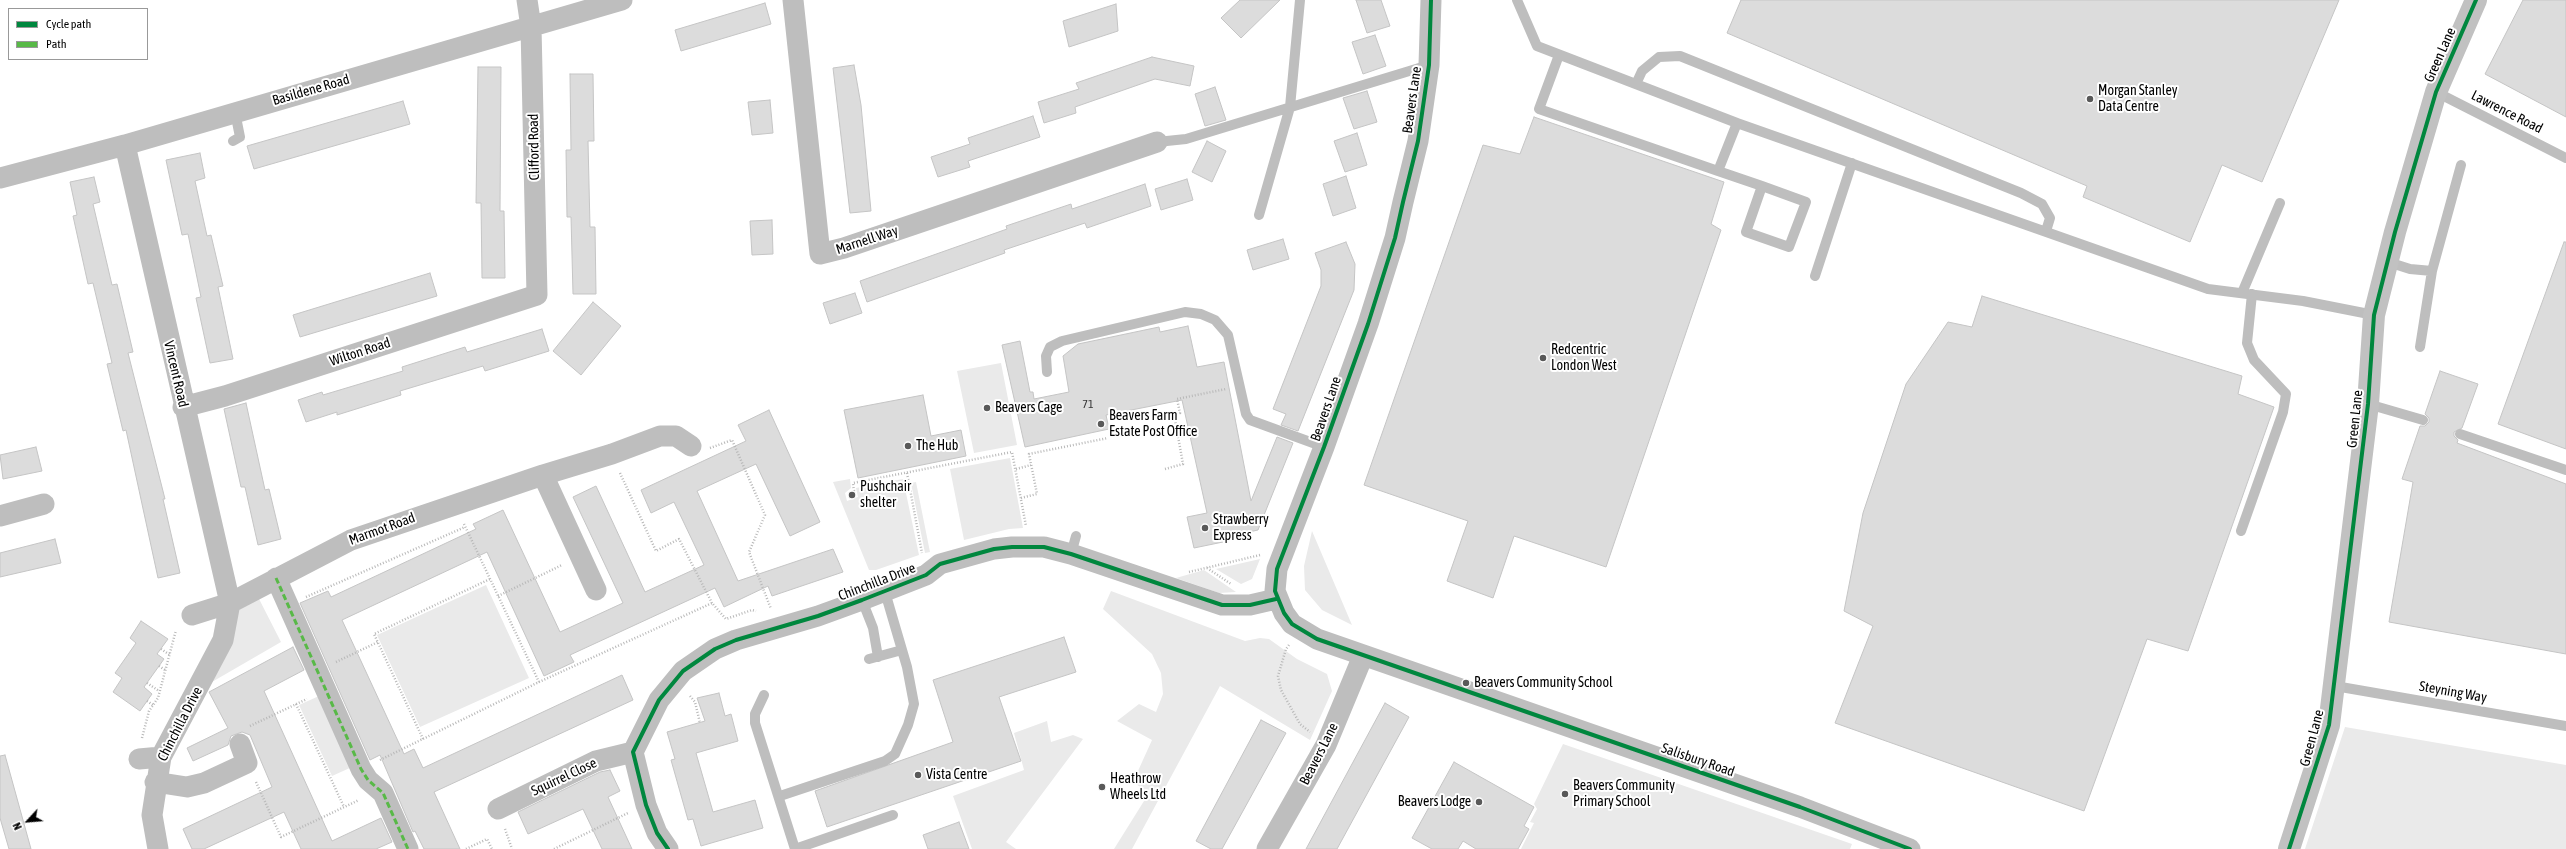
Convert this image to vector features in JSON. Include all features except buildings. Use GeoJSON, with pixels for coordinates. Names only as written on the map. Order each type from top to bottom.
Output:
{"type":"FeatureCollection","features":[{"type":"Feature","properties":{"kind":"street","name":"Clifford Road"},"geometry":{"type":"LineString","coordinates":[[527,0],[531,27],[537,295]]}},
{"type":"Feature","properties":{"kind":"street","name":"Basildene Road"},"geometry":{"type":"LineString","coordinates":[[0,178],[125,145],[622,0]]}},
{"type":"Feature","properties":{"kind":"street","name":"Marnell Way"},"geometry":{"type":"LineString","coordinates":[[793,0],[820,254],[844,248],[1157,142]]}},
{"type":"Feature","properties":{"kind":"street","name":"Beavers Lane"},"geometry":{"type":"LineString","coordinates":[[1276,599],[1275,583],[1284,549],[1324,447],[1395,238],[1418,142],[1428,65],[1431,0]]}},
{"type":"Feature","properties":{"kind":"street","name":"Green Lane"},"geometry":{"type":"LineString","coordinates":[[2289,849],[2329,725],[2335,686],[2368,404],[2374,315],[2436,92],[2476,0]]}},
{"type":"Feature","properties":{"kind":"street","name":"Vincent Road"},"geometry":{"type":"LineString","coordinates":[[125,145],[230,603]]}},
{"type":"Feature","properties":{"kind":"street","name":"Wilton Road"},"geometry":{"type":"LineString","coordinates":[[184,406],[225,396],[537,295]]}},
{"type":"Feature","properties":{"kind":"street","name":"Marmot Road"},"geometry":{"type":"LineString","coordinates":[[192,615],[230,603],[351,540],[456,503],[668,435],[676,436],[691,446]]}},
{"type":"Feature","properties":{"kind":"street"},"geometry":{"type":"LineString","coordinates":[[543,475],[596,590]]}},
{"type":"Feature","properties":{"kind":"street"},"geometry":{"type":"LineString","coordinates":[[0,516],[44,504]]}},
{"type":"Feature","properties":{"kind":"street","name":"Chinchilla Drive"},"geometry":{"type":"LineString","coordinates":[[633,752],[659,700],[683,671],[715,649],[736,640],[818,616],[885,592],[926,575],[940,564],[982,553],[1030,546],[1044,547],[1073,545],[1222,605],[1250,605],[1276,599]]}},
{"type":"Feature","properties":{"kind":"street"},"geometry":{"type":"LineString","coordinates":[[276,578],[361,769],[368,780],[380,790],[408,849]]}},
{"type":"Feature","properties":{"kind":"street"},"geometry":{"type":"LineString","coordinates":[[1276,599],[1292,624],[1301,630],[1316,639],[1363,656]]}},
{"type":"Feature","properties":{"kind":"street","name":"Chinchilla Drive"},"geometry":{"type":"LineString","coordinates":[[158,849],[152,815],[155,782],[148,758],[223,640],[230,603]]}},
{"type":"Feature","properties":{"kind":"street","name":"Beavers Lane"},"geometry":{"type":"LineString","coordinates":[[1267,849],[1326,745],[1363,656]]}},
{"type":"Feature","properties":{"kind":"street","name":"Salisbury Road"},"geometry":{"type":"LineString","coordinates":[[1363,656],[1800,807],[1910,849]]}},
{"type":"Feature","properties":{"kind":"street"},"geometry":{"type":"LineString","coordinates":[[155,782],[196,786],[247,763],[240,744]]}},
{"type":"Feature","properties":{"kind":"street"},"geometry":{"type":"LineString","coordinates":[[633,752],[646,805],[657,833],[668,849]]}},
{"type":"Feature","properties":{"kind":"street","name":"Squirrel Close"},"geometry":{"type":"LineString","coordinates":[[498,808],[596,761],[633,752]]}},
{"type":"Feature","properties":{"kind":"lane"},"geometry":{"type":"LineString","coordinates":[[1259,215],[1290,107],[1300,0]]}},
{"type":"Feature","properties":{"kind":"lane"},"geometry":{"type":"LineString","coordinates":[[1517,0],[1537,46],[1737,123],[2208,289],[2303,300],[2374,315]]}},
{"type":"Feature","properties":{"kind":"lane"},"geometry":{"type":"LineString","coordinates":[[1559,55],[1539,109],[1762,186],[1806,202],[1789,247],[1746,232],[1762,186]]}},
{"type":"Feature","properties":{"kind":"lane"},"geometry":{"type":"LineString","coordinates":[[1636,84],[1642,71],[1659,57],[1680,56],[2021,193],[2042,204],[2050,218],[2046,231]]}},
{"type":"Feature","properties":{"kind":"lane"},"geometry":{"type":"LineString","coordinates":[[1157,142],[1186,139],[1428,65]]}},
{"type":"Feature","properties":{"kind":"lane","name":"Lawrence Road"},"geometry":{"type":"LineString","coordinates":[[2436,92],[2566,158]]}},
{"type":"Feature","properties":{"kind":"lane"},"geometry":{"type":"LineString","coordinates":[[233,141],[240,136],[235,112]]}},
{"type":"Feature","properties":{"kind":"lane"},"geometry":{"type":"LineString","coordinates":[[1718,171],[1737,123]]}},
{"type":"Feature","properties":{"kind":"lane"},"geometry":{"type":"LineString","coordinates":[[1815,276],[1852,163]]}},
{"type":"Feature","properties":{"kind":"lane"},"geometry":{"type":"LineString","coordinates":[[2420,347],[2432,271],[2461,165]]}},
{"type":"Feature","properties":{"kind":"lane"},"geometry":{"type":"LineString","coordinates":[[2241,531],[2283,412],[2286,394],[2254,360],[2247,343],[2247,294],[2280,203]]}},
{"type":"Feature","properties":{"kind":"lane"},"geometry":{"type":"LineString","coordinates":[[2388,262],[2410,269],[2432,271]]}},
{"type":"Feature","properties":{"kind":"lane"},"geometry":{"type":"LineString","coordinates":[[1048,372],[1046,356],[1050,347],[1062,341],[1185,312],[1202,314],[1215,320],[1228,335],[1246,414],[1250,420],[1324,447]]}},
{"type":"Feature","properties":{"kind":"lane"},"geometry":{"type":"LineString","coordinates":[[2368,404],[2423,420]]}},
{"type":"Feature","properties":{"kind":"lane"},"geometry":{"type":"LineString","coordinates":[[2460,434],[2566,470]]}},
{"type":"Feature","properties":{"kind":"lane"},"geometry":{"type":"LineString","coordinates":[[780,796],[885,761],[895,754],[908,725],[914,704],[902,650],[885,592]]}},
{"type":"Feature","properties":{"kind":"lane"},"geometry":{"type":"LineString","coordinates":[[862,600],[873,628],[874,658],[902,650]]}},
{"type":"Feature","properties":{"kind":"lane","name":"Steyning Way"},"geometry":{"type":"LineString","coordinates":[[2335,686],[2566,726]]}},
{"type":"Feature","properties":{"kind":"lane"},"geometry":{"type":"LineString","coordinates":[[764,695],[755,714],[755,722],[780,796],[795,849],[893,815]]}},
{"type":"Feature","properties":{"kind":"path"},"geometry":{"type":"LineString","coordinates":[[1165,469],[1183,464],[1174,414],[1180,413],[1177,399],[1222,390]]}},
{"type":"Feature","properties":{"kind":"path"},"geometry":{"type":"LineString","coordinates":[[1021,498],[1037,494],[1029,454],[1108,438]]}},
{"type":"Feature","properties":{"kind":"path"},"geometry":{"type":"LineString","coordinates":[[691,446],[707,449],[732,440],[765,515],[749,552],[772,614]]}},
{"type":"Feature","properties":{"kind":"path"},"geometry":{"type":"LineString","coordinates":[[854,491],[853,483],[1012,452],[1030,546]]}},
{"type":"Feature","properties":{"kind":"path"},"geometry":{"type":"LineString","coordinates":[[612,454],[656,551],[679,539],[712,603],[726,619],[752,610],[760,613]]}},
{"type":"Feature","properties":{"kind":"path"},"geometry":{"type":"LineString","coordinates":[[1016,469],[1031,465]]}},
{"type":"Feature","properties":{"kind":"path"},"geometry":{"type":"LineString","coordinates":[[907,472],[926,575]]}},
{"type":"Feature","properties":{"kind":"path"},"geometry":{"type":"LineString","coordinates":[[456,503],[465,527],[539,682]]}},
{"type":"Feature","properties":{"kind":"path"},"geometry":{"type":"LineString","coordinates":[[288,604],[366,572],[465,527]]}},
{"type":"Feature","properties":{"kind":"path"},"geometry":{"type":"LineString","coordinates":[[1185,573],[1284,549]]}},
{"type":"Feature","properties":{"kind":"path"},"geometry":{"type":"LineString","coordinates":[[498,596],[580,556]]}},
{"type":"Feature","properties":{"kind":"path"},"geometry":{"type":"LineString","coordinates":[[423,739],[374,634],[490,579]]}},
{"type":"Feature","properties":{"kind":"path"},"geometry":{"type":"LineString","coordinates":[[361,769],[539,682],[712,603]]}},
{"type":"Feature","properties":{"kind":"path"},"geometry":{"type":"LineString","coordinates":[[148,758],[141,742],[153,705],[159,692],[176,630]]}},
{"type":"Feature","properties":{"kind":"path"},"geometry":{"type":"LineString","coordinates":[[1301,630],[1286,649],[1278,676],[1281,690],[1300,724],[1326,745]]}},
{"type":"Feature","properties":{"kind":"path"},"geometry":{"type":"LineString","coordinates":[[318,671],[378,642]]}},
{"type":"Feature","properties":{"kind":"path"},"geometry":{"type":"LineString","coordinates":[[161,649],[170,655]]}},
{"type":"Feature","properties":{"kind":"path"},"geometry":{"type":"LineString","coordinates":[[159,666],[165,670]]}},
{"type":"Feature","properties":{"kind":"path"},"geometry":{"type":"LineString","coordinates":[[677,678],[695,702],[700,723]]}},
{"type":"Feature","properties":{"kind":"path"},"geometry":{"type":"LineString","coordinates":[[147,683],[159,692]]}},
{"type":"Feature","properties":{"kind":"path"},"geometry":{"type":"LineString","coordinates":[[240,744],[244,729],[326,690]]}},
{"type":"Feature","properties":{"kind":"path"},"geometry":{"type":"LineString","coordinates":[[147,702],[153,705]]}},
{"type":"Feature","properties":{"kind":"path"},"geometry":{"type":"LineString","coordinates":[[296,704],[344,807]]}},
{"type":"Feature","properties":{"kind":"path"},"geometry":{"type":"LineString","coordinates":[[247,763],[281,837],[380,790]]}},
{"type":"Feature","properties":{"kind":"path"},"geometry":{"type":"LineString","coordinates":[[554,849],[646,805]]}},
{"type":"Feature","properties":{"kind":"path"},"geometry":{"type":"LineString","coordinates":[[466,849],[486,839],[492,849]]}},
{"type":"Feature","properties":{"kind":"shaded area","name":"Beavers Cage"},"geometry":{"type":"Polygon","coordinates":[[[1001,363],[1017,445],[974,453],[957,371],[1001,363]]]}},
{"type":"Feature","properties":{"kind":"shaded area"},"geometry":{"type":"Polygon","coordinates":[[[1010,458],[1023,528],[1009,529],[964,540],[950,469],[1010,458]]]}},
{"type":"Feature","properties":{"kind":"shaded area"},"geometry":{"type":"Polygon","coordinates":[[[850,479],[851,488],[845,493],[847,501],[858,497],[856,488],[903,479],[919,555],[876,570],[869,570],[833,482],[850,479]]]}},
{"type":"Feature","properties":{"kind":"shaded area"},"geometry":{"type":"Polygon","coordinates":[[[916,482],[930,552],[925,553],[911,483],[916,482]]]}},
{"type":"Feature","properties":{"kind":"shaded area"},"geometry":{"type":"Polygon","coordinates":[[[1312,531],[1352,625],[1322,610],[1305,590],[1304,566],[1312,531]]]}},
{"type":"Feature","properties":{"kind":"shaded area"},"geometry":{"type":"Polygon","coordinates":[[[1260,559],[1252,579],[1241,584],[1216,569],[1260,559]]]}},
{"type":"Feature","properties":{"kind":"shaded area"},"geometry":{"type":"Polygon","coordinates":[[[1204,570],[1236,592],[1219,593],[1176,578],[1204,570]]]}},
{"type":"Feature","properties":{"kind":"shaded area"},"geometry":{"type":"Polygon","coordinates":[[[486,585],[529,678],[420,727],[377,635],[486,585]]]}},
{"type":"Feature","properties":{"kind":"shaded area"},"geometry":{"type":"Polygon","coordinates":[[[1111,591],[1245,641],[1260,638],[1269,639],[1297,659],[1327,674],[1332,691],[1310,740],[1220,686],[1132,849],[1114,849],[1149,793],[1133,782],[1152,740],[1117,721],[1139,704],[1156,712],[1163,694],[1161,673],[1152,654],[1103,609],[1111,591]]]}},
{"type":"Feature","properties":{"kind":"shaded area"},"geometry":{"type":"Polygon","coordinates":[[[257,595],[281,642],[205,686],[238,608],[257,595]]]}},
{"type":"Feature","properties":{"kind":"shaded area"},"geometry":{"type":"Polygon","coordinates":[[[319,696],[352,767],[332,776],[299,705],[319,696]]]}},
{"type":"Feature","properties":{"kind":"shaded area"},"geometry":{"type":"Polygon","coordinates":[[[1047,721],[1051,742],[1073,735],[1083,739],[1006,842],[1016,849],[972,849],[953,796],[1024,770],[1014,733],[1047,721]]]}},
{"type":"Feature","properties":{"kind":"shaded area"},"geometry":{"type":"Polygon","coordinates":[[[2345,727],[2566,765],[2566,849],[2305,849],[2345,727]]]}},
{"type":"Feature","properties":{"kind":"shaded area"},"geometry":{"type":"Polygon","coordinates":[[[1563,744],[1852,844],[1850,849],[1521,849],[1534,823],[1530,822],[1537,809],[1534,804],[1563,744]]]}},
{"type":"Feature","properties":{"kind":"marked path"},"geometry":{"type":"LineString","coordinates":[[276,578],[361,769],[368,780],[383,793],[408,849]]}},
{"type":"Feature","properties":{"kind":"cycle path"},"geometry":{"type":"LineString","coordinates":[[1431,0],[1429,65],[1418,141],[1395,238],[1368,324],[1324,447],[1277,569],[1275,591],[1284,613],[1292,624],[1317,639],[1800,807],[1910,849]]}},
{"type":"Feature","properties":{"kind":"cycle path"},"geometry":{"type":"LineString","coordinates":[[2289,849],[2329,725],[2368,404],[2374,315],[2395,232],[2436,92],[2476,0]]}},
{"type":"Feature","properties":{"kind":"cycle path"},"geometry":{"type":"LineString","coordinates":[[668,849],[657,833],[646,805],[633,752],[659,700],[683,671],[715,649],[736,640],[818,616],[862,600],[926,575],[940,564],[994,549],[1012,547],[1044,547],[1071,554],[1222,605],[1250,605],[1276,599]]}},
{"type":"Feature","properties":{"kind":"place","name":"Morgan Stanley Data Centre"},"geometry":{"type":"Point","coordinates":[2090,99]}},
{"type":"Feature","properties":{"kind":"place","name":"Redcentric London West"},"geometry":{"type":"Point","coordinates":[1543,358]}},
{"type":"Feature","properties":{"kind":"place","name":"Beavers Cage"},"geometry":{"type":"Point","coordinates":[987,408]}},
{"type":"Feature","properties":{"kind":"place","name":"Beavers Farm Estate Post Office"},"geometry":{"type":"Point","coordinates":[1101,424]}},
{"type":"Feature","properties":{"kind":"place","name":"The Hub"},"geometry":{"type":"Point","coordinates":[908,446]}},
{"type":"Feature","properties":{"kind":"place","name":"Pushchair shelter"},"geometry":{"type":"Point","coordinates":[852,495]}},
{"type":"Feature","properties":{"kind":"place","name":"Strawberry Express"},"geometry":{"type":"Point","coordinates":[1205,528]}},
{"type":"Feature","properties":{"kind":"place","name":"Beavers Community School"},"geometry":{"type":"Point","coordinates":[1466,683]}},
{"type":"Feature","properties":{"kind":"place","name":"Vista Centre"},"geometry":{"type":"Point","coordinates":[918,775]}},
{"type":"Feature","properties":{"kind":"place","name":"Heathrow Wheels Ltd"},"geometry":{"type":"Point","coordinates":[1102,787]}},
{"type":"Feature","properties":{"kind":"place","name":"Beavers Community Primary School"},"geometry":{"type":"Point","coordinates":[1565,794]}},
{"type":"Feature","properties":{"kind":"place","name":"Beavers Lodge"},"geometry":{"type":"Point","coordinates":[1479,802]}}]}
